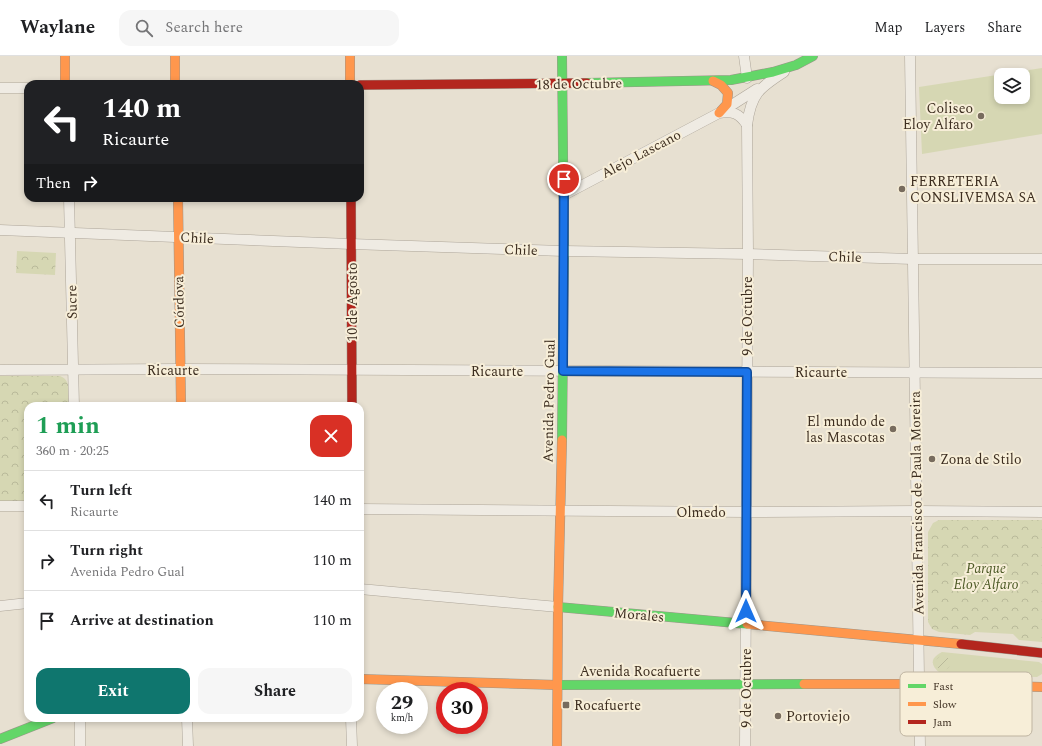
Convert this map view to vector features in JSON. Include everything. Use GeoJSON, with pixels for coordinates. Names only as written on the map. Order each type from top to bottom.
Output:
{"type":"FeatureCollection","features":[{"type":"Feature","properties":{"kind":"main road"},"geometry":{"type":"LineString","coordinates":[[65,56],[65,80]]}},
{"type":"Feature","properties":{"kind":"main road"},"geometry":{"type":"LineString","coordinates":[[175,56],[175,80]]}},
{"type":"Feature","properties":{"kind":"main road"},"geometry":{"type":"LineString","coordinates":[[350,56],[350,80]]}},
{"type":"Feature","properties":{"kind":"main road","name":"Avenida Pedro Gual"},"geometry":{"type":"LineString","coordinates":[[557,746],[564,251],[562,56]]}},
{"type":"Feature","properties":{"kind":"main road"},"geometry":{"type":"LineString","coordinates":[[796,65],[807,56]]}},
{"type":"Feature","properties":{"kind":"main road","name":"Alejo Lascano"},"geometry":{"type":"LineString","coordinates":[[796,65],[813,56]]}},
{"type":"Feature","properties":{"kind":"main road","name":"18 de Octubre"},"geometry":{"type":"LineString","coordinates":[[364,85],[562,84],[713,81],[747,78],[796,65]]}},
{"type":"Feature","properties":{"kind":"main road"},"geometry":{"type":"LineString","coordinates":[[713,81],[721,85],[728,93],[727,104],[719,113]]}},
{"type":"Feature","properties":{"kind":"main road","name":"Córdova"},"geometry":{"type":"LineString","coordinates":[[178,202],[180,402]]}},
{"type":"Feature","properties":{"kind":"main road","name":"10 de Agosto"},"geometry":{"type":"LineString","coordinates":[[351,202],[352,402]]}},
{"type":"Feature","properties":{"kind":"main road","name":"Morales"},"geometry":{"type":"LineString","coordinates":[[558,608],[1042,653]]}},
{"type":"Feature","properties":{"kind":"main road","name":"Avenida Rocafuerte"},"geometry":{"type":"LineString","coordinates":[[364,679],[558,685],[900,684]]}},
{"type":"Feature","properties":{"kind":"main road","name":"Avenida Rocafuerte"},"geometry":{"type":"LineString","coordinates":[[1032,687],[1042,687]]}},
{"type":"Feature","properties":{"kind":"main road"},"geometry":{"type":"LineString","coordinates":[[0,739],[43,722]]}},
{"type":"Feature","properties":{"kind":"street"},"geometry":{"type":"LineString","coordinates":[[744,56],[747,78]]}},
{"type":"Feature","properties":{"kind":"street","name":"Avenida Francisco de Paula Moreira"},"geometry":{"type":"LineString","coordinates":[[910,56],[919,672]]}},
{"type":"Feature","properties":{"kind":"street","name":"Alejo Lascano"},"geometry":{"type":"LineString","coordinates":[[564,195],[719,113],[796,65]]}},
{"type":"Feature","properties":{"kind":"street","name":"Alejo Lascano"},"geometry":{"type":"LineString","coordinates":[[747,125],[751,103],[764,85]]}},
{"type":"Feature","properties":{"kind":"street"},"geometry":{"type":"LineString","coordinates":[[0,88],[24,88]]}},
{"type":"Feature","properties":{"kind":"street"},"geometry":{"type":"LineString","coordinates":[[719,113],[735,113],[742,117],[747,125]]}},
{"type":"Feature","properties":{"kind":"street","name":"9 de Octubre"},"geometry":{"type":"LineString","coordinates":[[745,746],[748,254],[747,125]]}},
{"type":"Feature","properties":{"kind":"street","name":"Sucre"},"geometry":{"type":"LineString","coordinates":[[69,202],[74,402]]}},
{"type":"Feature","properties":{"kind":"street","name":"Chile"},"geometry":{"type":"LineString","coordinates":[[0,230],[564,251],[748,254],[913,259],[1042,259]]}},
{"type":"Feature","properties":{"kind":"street","name":"Ricaurte"},"geometry":{"type":"LineString","coordinates":[[0,370],[180,369],[1042,373]]}},
{"type":"Feature","properties":{"kind":"street"},"geometry":{"type":"LineString","coordinates":[[0,506],[24,506]]}},
{"type":"Feature","properties":{"kind":"street","name":"Olmedo"},"geometry":{"type":"LineString","coordinates":[[364,509],[746,512],[1042,512]]}},
{"type":"Feature","properties":{"kind":"street","name":"Morales"},"geometry":{"type":"LineString","coordinates":[[364,589],[558,608]]}},
{"type":"Feature","properties":{"kind":"street"},"geometry":{"type":"LineString","coordinates":[[0,606],[24,603]]}},
{"type":"Feature","properties":{"kind":"street"},"geometry":{"type":"LineString","coordinates":[[80,722],[80,746]]}},
{"type":"Feature","properties":{"kind":"street"},"geometry":{"type":"LineString","coordinates":[[187,722],[188,746]]}},
{"type":"Feature","properties":{"kind":"street"},"geometry":{"type":"LineString","coordinates":[[351,722],[352,746]]}},
{"type":"Feature","properties":{"kind":"street","name":"Avenida Francisco de Paula Moreira"},"geometry":{"type":"LineString","coordinates":[[920,736],[920,746]]}},
{"type":"Feature","properties":{"kind":"green space","name":"Coliseo Eloy Alfaro"},"geometry":{"type":"Polygon","coordinates":[[[1042,68],[1042,134],[922,154],[919,87],[994,75],[994,104],[1030,104],[1030,70],[1042,68]]]}},
{"type":"Feature","properties":{"kind":"green space"},"geometry":{"type":"Polygon","coordinates":[[[17,251],[56,253],[55,275],[16,273],[17,251]]]}},
{"type":"Feature","properties":{"kind":"green space"},"geometry":{"type":"Polygon","coordinates":[[[0,376],[60,376],[64,378],[68,384],[69,402],[24,402],[24,501],[0,501],[0,376]]]}},
{"type":"Feature","properties":{"kind":"green space","name":"Parque Eloy Alfaro"},"geometry":{"type":"Polygon","coordinates":[[[939,520],[1042,520],[1042,642],[1019,640],[1013,634],[975,632],[970,635],[939,632],[932,629],[928,622],[928,532],[933,523],[939,520]]]}},
{"type":"Feature","properties":{"kind":"green space"},"geometry":{"type":"Polygon","coordinates":[[[942,652],[1039,662],[1042,664],[1042,674],[1037,677],[1032,677],[1032,672],[939,672],[933,664],[933,659],[942,652]]]}},
{"type":"Feature","properties":{"kind":"green space"},"geometry":{"type":"Polygon","coordinates":[[[943,656],[948,658],[950,663],[948,668],[943,670],[938,668],[936,663],[938,658],[943,656]]]}},
{"type":"Feature","properties":{"kind":"traffic: fast"},"geometry":{"type":"LineString","coordinates":[[562,56],[564,251],[562,440]]}},
{"type":"Feature","properties":{"kind":"traffic: fast"},"geometry":{"type":"LineString","coordinates":[[587,83],[731,80],[773,72],[796,65],[813,56]]}},
{"type":"Feature","properties":{"kind":"traffic: fast"},"geometry":{"type":"LineString","coordinates":[[558,607],[747,624]]}},
{"type":"Feature","properties":{"kind":"traffic: fast"},"geometry":{"type":"LineString","coordinates":[[557,685],[804,684]]}},
{"type":"Feature","properties":{"kind":"traffic: fast"},"geometry":{"type":"LineString","coordinates":[[0,739],[43,722]]}},
{"type":"Feature","properties":{"kind":"traffic: slow"},"geometry":{"type":"LineString","coordinates":[[65,56],[65,80]]}},
{"type":"Feature","properties":{"kind":"traffic: slow"},"geometry":{"type":"LineString","coordinates":[[175,56],[175,80]]}},
{"type":"Feature","properties":{"kind":"traffic: slow"},"geometry":{"type":"LineString","coordinates":[[350,56],[350,80]]}},
{"type":"Feature","properties":{"kind":"traffic: slow"},"geometry":{"type":"LineString","coordinates":[[713,81],[721,85],[728,93],[727,104],[719,113]]}},
{"type":"Feature","properties":{"kind":"traffic: slow"},"geometry":{"type":"LineString","coordinates":[[178,202],[181,402]]}},
{"type":"Feature","properties":{"kind":"traffic: slow"},"geometry":{"type":"LineString","coordinates":[[557,746],[558,607],[562,440]]}},
{"type":"Feature","properties":{"kind":"traffic: slow"},"geometry":{"type":"LineString","coordinates":[[747,624],[961,644]]}},
{"type":"Feature","properties":{"kind":"traffic: slow"},"geometry":{"type":"LineString","coordinates":[[364,679],[557,685]]}},
{"type":"Feature","properties":{"kind":"traffic: slow"},"geometry":{"type":"LineString","coordinates":[[804,684],[900,684]]}},
{"type":"Feature","properties":{"kind":"traffic: slow"},"geometry":{"type":"LineString","coordinates":[[1032,687],[1042,687]]}},
{"type":"Feature","properties":{"kind":"traffic: jam"},"geometry":{"type":"LineString","coordinates":[[364,85],[587,83]]}},
{"type":"Feature","properties":{"kind":"traffic: jam"},"geometry":{"type":"LineString","coordinates":[[351,202],[352,402]]}},
{"type":"Feature","properties":{"kind":"traffic: jam"},"geometry":{"type":"LineString","coordinates":[[961,644],[1042,653]]}},
{"type":"Feature","properties":{"kind":"place","name":"Coliseo Eloy Alfaro"},"geometry":{"type":"Point","coordinates":[981,116]}},
{"type":"Feature","properties":{"kind":"place","name":"FERRETERIA CONSLIVEMSA SA"},"geometry":{"type":"Point","coordinates":[902,189]}},
{"type":"Feature","properties":{"kind":"place","name":"El mundo de las Mascotas"},"geometry":{"type":"Point","coordinates":[893,429]}},
{"type":"Feature","properties":{"kind":"place","name":"Zona de Stilo"},"geometry":{"type":"Point","coordinates":[932,459]}},
{"type":"Feature","properties":{"kind":"place","name":"Rocafuerte"},"geometry":{"type":"Point","coordinates":[566,705]}},
{"type":"Feature","properties":{"kind":"place","name":"Portoviejo"},"geometry":{"type":"Point","coordinates":[778,716]}},
{"type":"Feature","properties":{"kind":"route"},"geometry":{"type":"LineString","coordinates":[[564,179],[563,371],[747,372],[746,611]]}}]}
